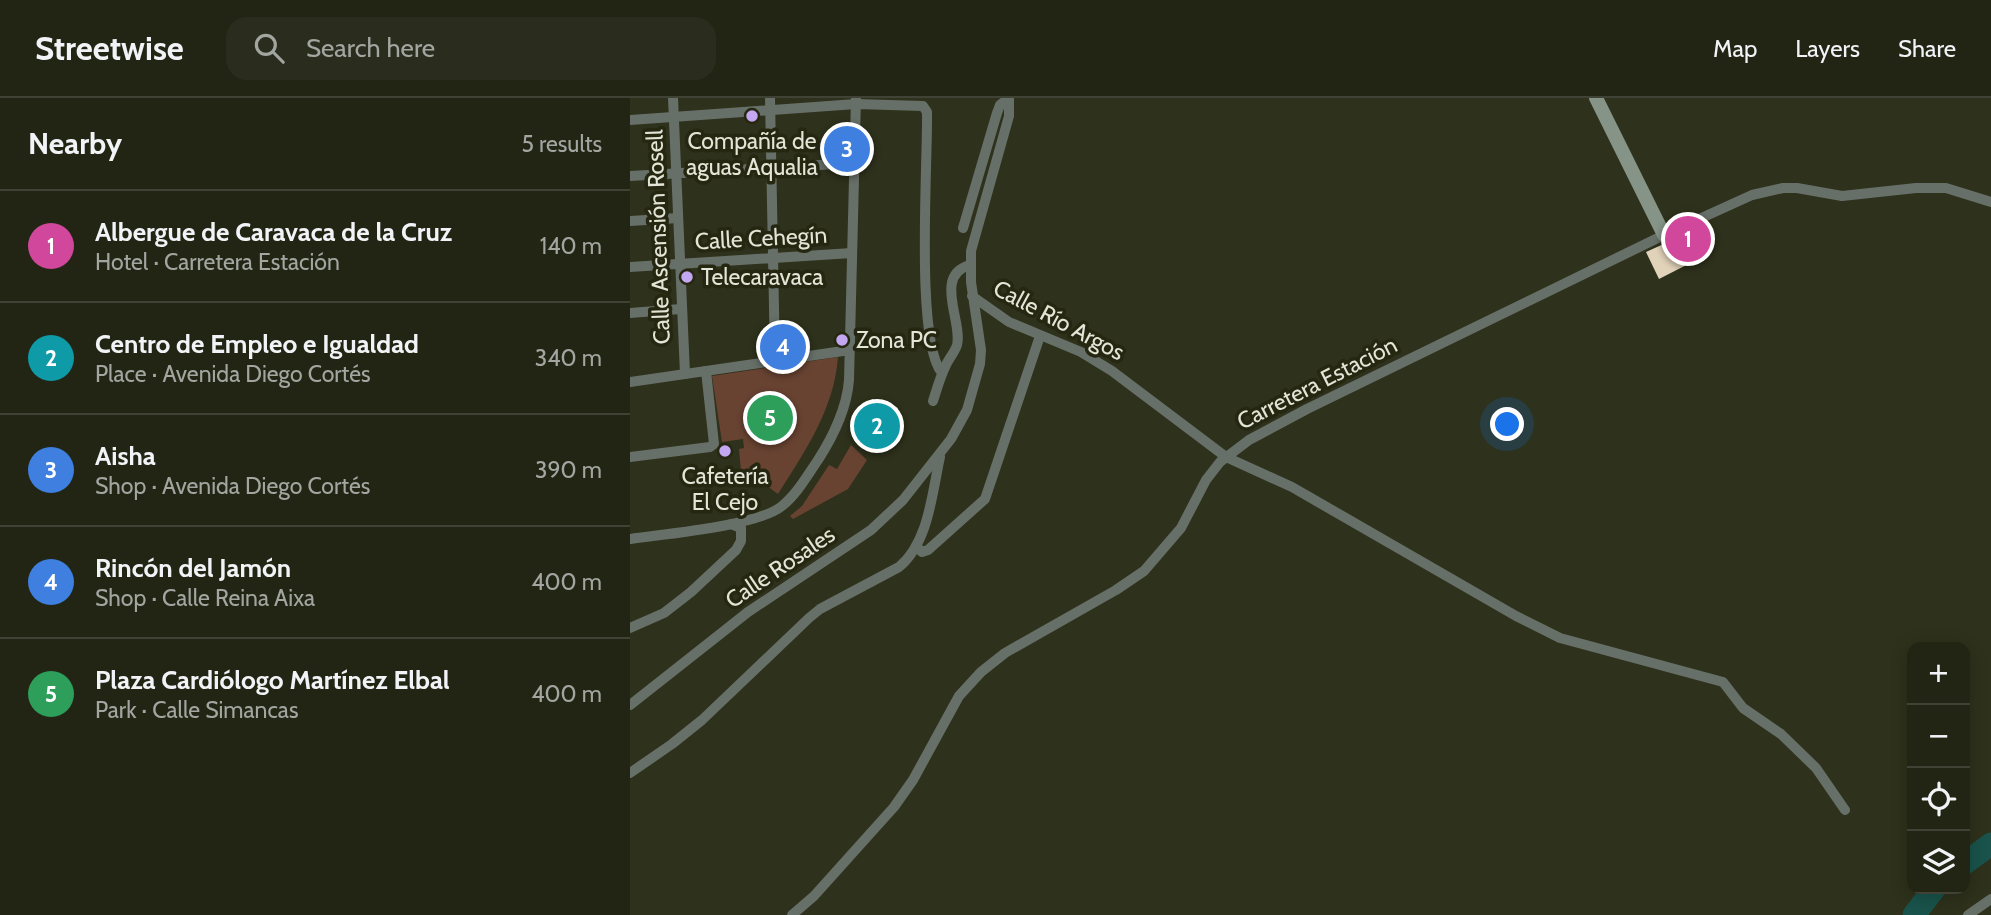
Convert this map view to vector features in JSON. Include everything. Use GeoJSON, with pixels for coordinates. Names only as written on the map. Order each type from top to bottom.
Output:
{"type":"FeatureCollection","features":[{"type":"Feature","properties":{"kind":"street","name":"Calle Ascensión Rosell"},"geometry":{"type":"LineString","coordinates":[[673,98],[685,374]]}},
{"type":"Feature","properties":{"kind":"street"},"geometry":{"type":"LineString","coordinates":[[963,228],[997,113],[1000,105],[1009,98]]}},
{"type":"Feature","properties":{"kind":"street"},"geometry":{"type":"LineString","coordinates":[[630,773],[673,744],[702,720],[820,609],[899,567],[917,547],[923,533],[941,451],[967,410],[981,364],[970,265],[976,228],[1009,116],[1009,98]]}},
{"type":"Feature","properties":{"kind":"street"},"geometry":{"type":"LineString","coordinates":[[1596,98],[1664,235]]}},
{"type":"Feature","properties":{"kind":"street"},"geometry":{"type":"LineString","coordinates":[[630,120],[674,118],[770,104],[856,101],[919,105],[927,112],[925,249],[929,323],[933,354],[942,373]]}},
{"type":"Feature","properties":{"kind":"street"},"geometry":{"type":"LineString","coordinates":[[630,539],[731,524],[755,519],[780,508],[806,478],[832,436],[848,390],[856,101]]}},
{"type":"Feature","properties":{"kind":"street"},"geometry":{"type":"LineString","coordinates":[[770,104],[775,359]]}},
{"type":"Feature","properties":{"kind":"street"},"geometry":{"type":"LineString","coordinates":[[630,176],[854,163]]}},
{"type":"Feature","properties":{"kind":"street","name":"Carretera Estación"},"geometry":{"type":"LineString","coordinates":[[792,915],[814,896],[894,807],[913,780],[959,696],[981,673],[1005,653],[1116,590],[1144,571],[1181,528],[1206,481],[1226,457],[1268,429],[1664,235],[1752,195],[1783,188],[1842,196],[1916,188],[1946,188],[1991,202]]}},
{"type":"Feature","properties":{"kind":"street"},"geometry":{"type":"LineString","coordinates":[[630,221],[678,218]]}},
{"type":"Feature","properties":{"kind":"street","name":"Calle Cehegín"},"geometry":{"type":"LineString","coordinates":[[630,267],[852,253]]}},
{"type":"Feature","properties":{"kind":"street"},"geometry":{"type":"LineString","coordinates":[[933,401],[942,373],[957,344],[952,284],[959,271],[970,265]]}},
{"type":"Feature","properties":{"kind":"street","name":"Calle Río Argos"},"geometry":{"type":"LineString","coordinates":[[972,296],[1009,322],[1081,352],[1112,370],[1226,457],[1292,487],[1516,616],[1560,638],[1723,682],[1743,708],[1782,734],[1816,768],[1845,810]]}},
{"type":"Feature","properties":{"kind":"street"},"geometry":{"type":"LineString","coordinates":[[630,313],[681,309]]}},
{"type":"Feature","properties":{"kind":"street"},"geometry":{"type":"LineString","coordinates":[[917,547],[919,552],[928,550],[985,499],[1040,335]]}},
{"type":"Feature","properties":{"kind":"street"},"geometry":{"type":"LineString","coordinates":[[630,382],[850,350]]}},
{"type":"Feature","properties":{"kind":"street"},"geometry":{"type":"LineString","coordinates":[[630,457],[710,447],[714,444],[706,371]]}},
{"type":"Feature","properties":{"kind":"street","name":"Calle Rosales"},"geometry":{"type":"LineString","coordinates":[[630,705],[748,612],[872,530],[903,500],[941,451]]}},
{"type":"Feature","properties":{"kind":"street"},"geometry":{"type":"LineString","coordinates":[[630,628],[664,613],[736,550],[742,534],[741,528],[731,524]]}},
{"type":"Feature","properties":{"kind":"street"},"geometry":{"type":"LineString","coordinates":[[1968,915],[1991,900]]}},
{"type":"Feature","properties":{"kind":"shaded area"},"geometry":{"type":"Polygon","coordinates":[[[838,357],[831,395],[817,429],[778,494],[751,474],[749,477],[741,471],[739,449],[744,448],[743,439],[722,442],[712,376],[838,357]]]}},
{"type":"Feature","properties":{"kind":"shaded area"},"geometry":{"type":"Polygon","coordinates":[[[851,445],[867,460],[848,489],[793,519],[790,516],[802,506],[829,465],[837,469],[851,445]]]}},
{"type":"Feature","properties":{"kind":"building"},"geometry":{"type":"Polygon","coordinates":[[[1699,228],[1710,253],[1659,279],[1646,252],[1699,228]]]}},
{"type":"Feature","properties":{"kind":"building"},"geometry":{"type":"Polygon","coordinates":[[[872,399],[898,408],[881,452],[858,443],[872,399]]]}},
{"type":"Feature","properties":{"kind":"waterway"},"geometry":{"type":"LineString","coordinates":[[1970,859],[1991,844]]}},
{"type":"Feature","properties":{"kind":"waterway"},"geometry":{"type":"LineString","coordinates":[[1914,915],[1930,894]]}},
{"type":"Feature","properties":{"kind":"place","name":"Compañía de aguas Aqualia"},"geometry":{"type":"Point","coordinates":[752,116]}},
{"type":"Feature","properties":{"kind":"place","name":"Aisha"},"geometry":{"type":"Point","coordinates":[847,149]}},
{"type":"Feature","properties":{"kind":"place","name":"Albergue de Caravaca de la Cruz"},"geometry":{"type":"Point","coordinates":[1688,239]}},
{"type":"Feature","properties":{"kind":"place","name":"Telecaravaca"},"geometry":{"type":"Point","coordinates":[687,277]}},
{"type":"Feature","properties":{"kind":"place","name":"Zona PC"},"geometry":{"type":"Point","coordinates":[842,340]}},
{"type":"Feature","properties":{"kind":"place","name":"Rincón del Jamón"},"geometry":{"type":"Point","coordinates":[783,347]}},
{"type":"Feature","properties":{"kind":"place","name":"Plaza Cardiólogo Martínez Elbal"},"geometry":{"type":"Point","coordinates":[770,418]}},
{"type":"Feature","properties":{"kind":"place","name":"Centro de Empleo e Igualdad"},"geometry":{"type":"Point","coordinates":[877,426]}},
{"type":"Feature","properties":{"kind":"place","name":"Cafetería El Cejo"},"geometry":{"type":"Point","coordinates":[725,451]}}]}
